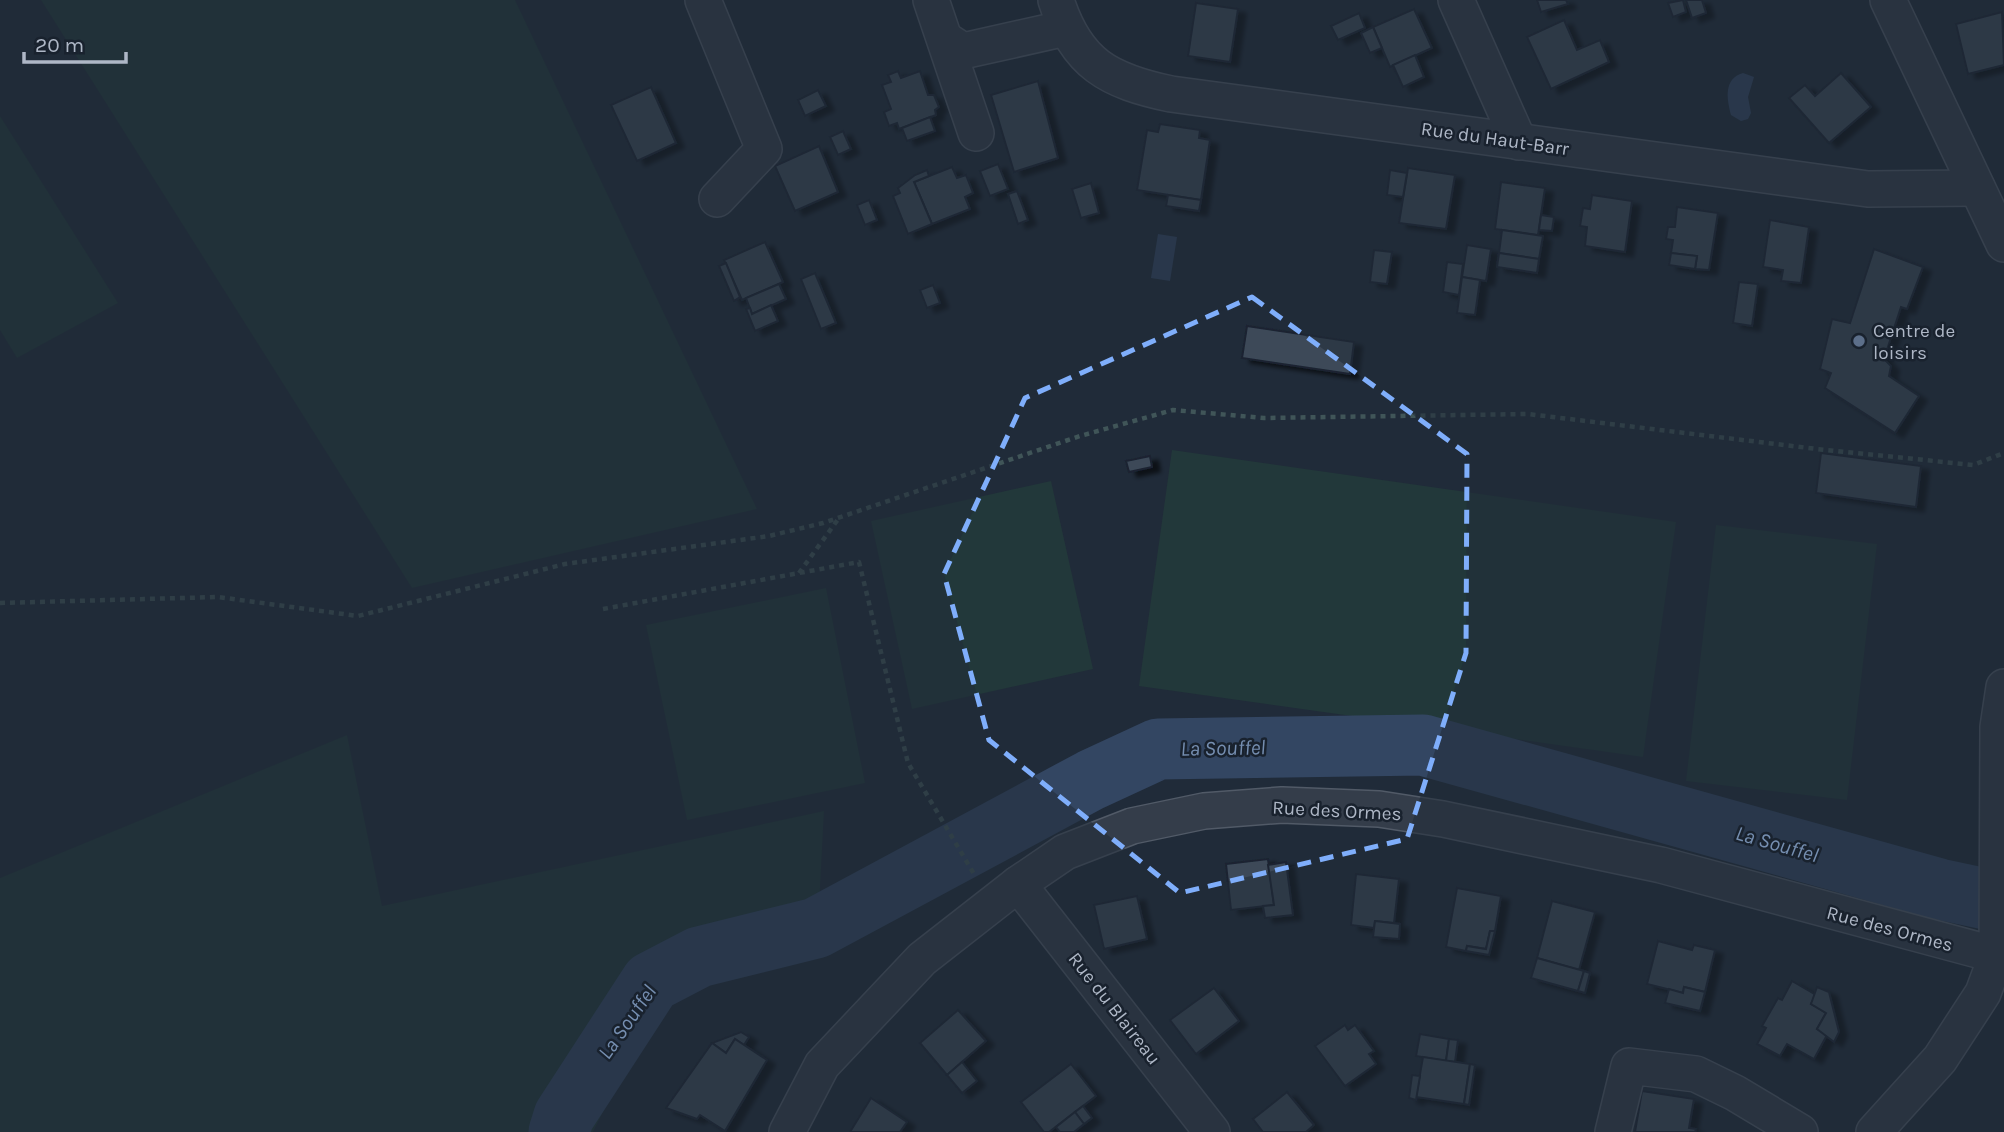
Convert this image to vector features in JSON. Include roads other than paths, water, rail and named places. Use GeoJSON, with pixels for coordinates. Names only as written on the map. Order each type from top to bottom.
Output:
{"type":"FeatureCollection","features":[{"type":"Feature","properties":{"kind":"street"},"geometry":{"type":"LineString","coordinates":[[703,0],[764,149],[717,199]]}},
{"type":"Feature","properties":{"kind":"street"},"geometry":{"type":"LineString","coordinates":[[931,0],[976,133]]}},
{"type":"Feature","properties":{"kind":"street"},"geometry":{"type":"LineString","coordinates":[[1456,0],[1519,142]]}},
{"type":"Feature","properties":{"kind":"street"},"geometry":{"type":"LineString","coordinates":[[1895,1],[1977,188],[2000,227]]}},
{"type":"Feature","properties":{"kind":"street"},"geometry":{"type":"LineString","coordinates":[[946,40],[963,51],[1061,14]]}},
{"type":"Feature","properties":{"kind":"street","name":"Rue du Haut-Barr"},"geometry":{"type":"LineString","coordinates":[[1061,14],[1089,61],[1108,74],[1146,88],[1868,189],[1977,188]]}},
{"type":"Feature","properties":{"kind":"street"},"geometry":{"type":"LineString","coordinates":[[1874,1132],[1940,1059],[1983,993],[2001,956],[1997,862],[1998,727],[2004,687]]}},
{"type":"Feature","properties":{"kind":"street","name":"Rue des Ormes"},"geometry":{"type":"LineString","coordinates":[[787,1132],[822,1065],[922,959],[1018,884],[1065,852],[1132,827],[1192,814],[1282,805],[1379,809],[1443,819],[1661,865],[2001,956]]}},
{"type":"Feature","properties":{"kind":"street","name":"Rue du Blaireau"},"geometry":{"type":"LineString","coordinates":[[1018,884],[1212,1132]]}},
{"type":"Feature","properties":{"kind":"street"},"geometry":{"type":"LineString","coordinates":[[1613,1132],[1629,1066],[1696,1074],[1735,1093],[1800,1132]]}},
{"type":"Feature","properties":{"kind":"water"},"geometry":{"type":"Polygon","coordinates":[[[1743,73],[1754,77],[1748,97],[1751,113],[1748,119],[1741,121],[1731,115],[1728,90],[1732,80],[1743,73]]]}},
{"type":"Feature","properties":{"kind":"water"},"geometry":{"type":"Polygon","coordinates":[[[1158,234],[1177,237],[1170,281],[1151,278],[1158,234]]]}},
{"type":"Feature","properties":{"kind":"waterway","name":"La Souffel"},"geometry":{"type":"LineString","coordinates":[[559,1132],[564,1116],[651,982],[699,957],[816,928],[1091,780],[1158,749],[1423,745],[1939,889],[2004,903]]}},
{"type":"Feature","properties":{"kind":"place","name":"Centre de loisirs"},"geometry":{"type":"Point","coordinates":[1859,341]}}]}
